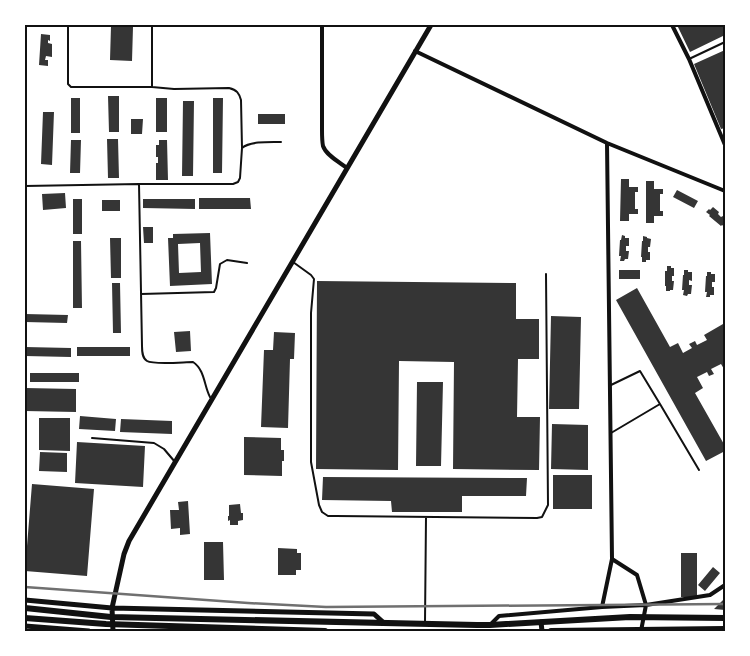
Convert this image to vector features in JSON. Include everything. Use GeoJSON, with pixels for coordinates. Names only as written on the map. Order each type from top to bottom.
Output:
{"type":"FeatureCollection","features":[{"type":"Feature","properties":{"kind":"highway"},"geometry":{"type":"LineString","coordinates":[[25,608],[111,617],[490,625],[630,617],[725,618]]}},
{"type":"Feature","properties":{"kind":"highway"},"geometry":{"type":"LineString","coordinates":[[25,618],[106,624],[325,631]]}},
{"type":"Feature","properties":{"kind":"highway"},"geometry":{"type":"LineString","coordinates":[[551,631],[725,628]]}},
{"type":"Feature","properties":{"kind":"street"},"geometry":{"type":"LineString","coordinates":[[322,25],[323,146],[331,156],[347,168]]}},
{"type":"Feature","properties":{"kind":"street"},"geometry":{"type":"LineString","coordinates":[[113,631],[112,608],[120,569],[129,541],[431,25]]}},
{"type":"Feature","properties":{"kind":"street"},"geometry":{"type":"LineString","coordinates":[[672,25],[725,146]]}},
{"type":"Feature","properties":{"kind":"street"},"geometry":{"type":"LineString","coordinates":[[415,51],[607,143],[725,192]]}},
{"type":"Feature","properties":{"kind":"street"},"geometry":{"type":"LineString","coordinates":[[602,607],[612,559],[607,143]]}},
{"type":"Feature","properties":{"kind":"street"},"geometry":{"type":"LineString","coordinates":[[612,559],[637,575],[646,605],[642,631]]}},
{"type":"Feature","properties":{"kind":"street"},"geometry":{"type":"LineString","coordinates":[[490,625],[499,616],[646,605],[710,596],[725,585]]}},
{"type":"Feature","properties":{"kind":"street"},"geometry":{"type":"LineString","coordinates":[[25,600],[112,608],[374,614],[385,623]]}},
{"type":"Feature","properties":{"kind":"street"},"geometry":{"type":"LineString","coordinates":[[542,622],[542,631]]}},
{"type":"Feature","properties":{"kind":"street"},"geometry":{"type":"LineString","coordinates":[[25,626],[89,631]]}},
{"type":"Feature","properties":{"kind":"lane"},"geometry":{"type":"LineString","coordinates":[[25,186],[233,184],[238,182],[240,178],[242,148],[241,100],[235,90],[229,88],[71,87],[68,84],[68,25]]}},
{"type":"Feature","properties":{"kind":"lane"},"geometry":{"type":"LineString","coordinates":[[152,25],[152,87]]}},
{"type":"Feature","properties":{"kind":"lane"},"geometry":{"type":"LineString","coordinates":[[688,59],[725,42]]}},
{"type":"Feature","properties":{"kind":"lane"},"geometry":{"type":"LineString","coordinates":[[242,148],[245,145],[281,142]]}},
{"type":"Feature","properties":{"kind":"lane"},"geometry":{"type":"LineString","coordinates":[[139,184],[143,357],[147,361],[193,362],[198,365],[207,392],[212,399]]}},
{"type":"Feature","properties":{"kind":"lane"},"geometry":{"type":"LineString","coordinates":[[141,294],[214,292],[220,264],[227,260],[247,262]]}},
{"type":"Feature","properties":{"kind":"lane"},"geometry":{"type":"LineString","coordinates":[[292,261],[314,278],[311,313],[311,462],[319,505],[322,512],[328,516],[542,517],[548,505],[546,274]]}},
{"type":"Feature","properties":{"kind":"lane"},"geometry":{"type":"LineString","coordinates":[[609,386],[640,371],[699,470]]}},
{"type":"Feature","properties":{"kind":"lane"},"geometry":{"type":"LineString","coordinates":[[610,434],[660,404]]}},
{"type":"Feature","properties":{"kind":"lane"},"geometry":{"type":"LineString","coordinates":[[92,438],[154,443],[164,449],[175,462]]}},
{"type":"Feature","properties":{"kind":"lane"},"geometry":{"type":"LineString","coordinates":[[426,517],[426,624]]}},
{"type":"Feature","properties":{"kind":"building"},"geometry":{"type":"Polygon","coordinates":[[[677,25],[725,25],[725,35],[690,52],[677,25]]]}},
{"type":"Feature","properties":{"kind":"building"},"geometry":{"type":"Polygon","coordinates":[[[111,26],[133,27],[132,61],[110,60],[111,26]]]}},
{"type":"Feature","properties":{"kind":"building"},"geometry":{"type":"Polygon","coordinates":[[[41,34],[50,35],[48,43],[52,44],[52,57],[46,56],[45,60],[48,60],[48,66],[39,65],[41,34]]]}},
{"type":"Feature","properties":{"kind":"building"},"geometry":{"type":"Polygon","coordinates":[[[725,50],[725,128],[721,129],[694,64],[725,50]]]}},
{"type":"Feature","properties":{"kind":"building"},"geometry":{"type":"Polygon","coordinates":[[[108,96],[119,96],[119,132],[109,132],[108,96]]]}},
{"type":"Feature","properties":{"kind":"building"},"geometry":{"type":"Polygon","coordinates":[[[71,98],[80,98],[80,133],[71,133],[71,98]]]}},
{"type":"Feature","properties":{"kind":"building"},"geometry":{"type":"Polygon","coordinates":[[[156,98],[167,98],[167,132],[156,132],[156,98]]]}},
{"type":"Feature","properties":{"kind":"building"},"geometry":{"type":"Polygon","coordinates":[[[213,98],[223,98],[222,173],[213,173],[213,98]]]}},
{"type":"Feature","properties":{"kind":"building"},"geometry":{"type":"Polygon","coordinates":[[[183,101],[194,101],[193,176],[182,176],[183,101]]]}},
{"type":"Feature","properties":{"kind":"building"},"geometry":{"type":"Polygon","coordinates":[[[43,112],[54,112],[52,165],[41,164],[43,112]]]}},
{"type":"Feature","properties":{"kind":"building"},"geometry":{"type":"Polygon","coordinates":[[[258,114],[285,114],[285,124],[258,124],[258,114]]]}},
{"type":"Feature","properties":{"kind":"building"},"geometry":{"type":"Polygon","coordinates":[[[131,119],[143,119],[142,134],[131,134],[131,119]]]}},
{"type":"Feature","properties":{"kind":"building"},"geometry":{"type":"Polygon","coordinates":[[[107,139],[118,139],[119,178],[108,178],[107,139]]]}},
{"type":"Feature","properties":{"kind":"building"},"geometry":{"type":"Polygon","coordinates":[[[71,140],[81,140],[80,173],[70,173],[71,140]]]}},
{"type":"Feature","properties":{"kind":"building"},"geometry":{"type":"Polygon","coordinates":[[[159,140],[167,140],[168,180],[156,180],[158,157],[156,157],[156,145],[159,145],[159,140]]]}},
{"type":"Feature","properties":{"kind":"building"},"geometry":{"type":"Polygon","coordinates":[[[621,179],[629,179],[629,187],[638,187],[638,192],[635,192],[635,209],[638,209],[638,214],[629,214],[629,221],[620,221],[621,179]]]}},
{"type":"Feature","properties":{"kind":"building"},"geometry":{"type":"Polygon","coordinates":[[[646,181],[654,181],[654,189],[663,189],[663,194],[660,194],[660,211],[663,211],[663,216],[654,216],[654,223],[646,223],[646,181]]]}},
{"type":"Feature","properties":{"kind":"building"},"geometry":{"type":"Polygon","coordinates":[[[677,190],[698,201],[694,208],[673,197],[677,190]]]}},
{"type":"Feature","properties":{"kind":"building"},"geometry":{"type":"Polygon","coordinates":[[[65,193],[66,208],[43,210],[42,194],[65,193]]]}},
{"type":"Feature","properties":{"kind":"building"},"geometry":{"type":"Polygon","coordinates":[[[199,198],[250,198],[251,209],[199,209],[199,198]]]}},
{"type":"Feature","properties":{"kind":"building"},"geometry":{"type":"Polygon","coordinates":[[[73,199],[82,199],[82,234],[73,234],[73,199]]]}},
{"type":"Feature","properties":{"kind":"building"},"geometry":{"type":"Polygon","coordinates":[[[143,199],[195,199],[195,209],[143,208],[143,199]]]}},
{"type":"Feature","properties":{"kind":"building"},"geometry":{"type":"Polygon","coordinates":[[[102,200],[120,200],[120,211],[102,211],[102,200]]]}},
{"type":"Feature","properties":{"kind":"building"},"geometry":{"type":"Polygon","coordinates":[[[713,207],[719,212],[718,214],[721,217],[725,217],[725,227],[721,226],[706,212],[713,207]]]}},
{"type":"Feature","properties":{"kind":"building"},"geometry":{"type":"Polygon","coordinates":[[[143,227],[153,227],[153,243],[144,243],[143,227]]]}},
{"type":"Feature","properties":{"kind":"building"},"geometry":{"type":"Polygon","coordinates":[[[210,233],[212,284],[170,286],[168,238],[173,238],[173,234],[210,233]],[[200,243],[178,244],[179,273],[201,272],[200,243]]]}},
{"type":"Feature","properties":{"kind":"building"},"geometry":{"type":"Polygon","coordinates":[[[622,235],[625,238],[629,238],[629,246],[626,246],[626,251],[629,251],[628,259],[620,261],[620,240],[622,235]]]}},
{"type":"Feature","properties":{"kind":"building"},"geometry":{"type":"Polygon","coordinates":[[[643,236],[651,239],[650,247],[648,247],[650,260],[646,260],[646,262],[642,262],[641,257],[643,236]]]}},
{"type":"Feature","properties":{"kind":"building"},"geometry":{"type":"Polygon","coordinates":[[[110,238],[121,238],[121,278],[111,278],[110,238]]]}},
{"type":"Feature","properties":{"kind":"building"},"geometry":{"type":"Polygon","coordinates":[[[73,241],[81,241],[82,308],[73,308],[73,241]]]}},
{"type":"Feature","properties":{"kind":"building"},"geometry":{"type":"Polygon","coordinates":[[[667,266],[674,268],[674,276],[672,276],[672,281],[674,281],[673,290],[670,291],[666,291],[665,286],[667,266]]]}},
{"type":"Feature","properties":{"kind":"building"},"geometry":{"type":"Polygon","coordinates":[[[619,270],[640,270],[640,279],[619,279],[619,270]]]}},
{"type":"Feature","properties":{"kind":"building"},"geometry":{"type":"Polygon","coordinates":[[[684,270],[692,272],[692,281],[689,280],[689,285],[692,285],[691,294],[687,296],[683,295],[684,290],[682,290],[684,270]]]}},
{"type":"Feature","properties":{"kind":"building"},"geometry":{"type":"Polygon","coordinates":[[[707,272],[715,274],[715,282],[712,282],[714,295],[710,295],[710,297],[706,297],[707,292],[705,292],[707,272]]]}},
{"type":"Feature","properties":{"kind":"building"},"geometry":{"type":"Polygon","coordinates":[[[317,281],[516,283],[516,319],[539,319],[539,359],[518,359],[517,417],[540,417],[539,470],[453,469],[454,362],[399,361],[398,470],[316,469],[317,281]]]}},
{"type":"Feature","properties":{"kind":"building"},"geometry":{"type":"Polygon","coordinates":[[[112,283],[120,283],[121,333],[113,333],[112,283]]]}},
{"type":"Feature","properties":{"kind":"building"},"geometry":{"type":"Polygon","coordinates":[[[637,288],[670,347],[678,343],[683,353],[692,348],[689,344],[695,341],[697,345],[707,340],[704,335],[723,324],[725,327],[725,368],[721,364],[711,369],[714,374],[709,376],[707,372],[697,377],[703,388],[695,393],[725,446],[725,451],[706,461],[616,300],[637,288]]]}},
{"type":"Feature","properties":{"kind":"building"},"geometry":{"type":"Polygon","coordinates":[[[25,314],[68,315],[67,323],[25,322],[25,314]]]}},
{"type":"Feature","properties":{"kind":"building"},"geometry":{"type":"Polygon","coordinates":[[[551,316],[581,317],[579,409],[549,409],[551,316]]]}},
{"type":"Feature","properties":{"kind":"building"},"geometry":{"type":"Polygon","coordinates":[[[190,331],[191,351],[176,352],[174,332],[190,331]]]}},
{"type":"Feature","properties":{"kind":"building"},"geometry":{"type":"Polygon","coordinates":[[[274,332],[295,333],[294,359],[290,359],[288,428],[261,427],[264,350],[273,350],[274,332]]]}},
{"type":"Feature","properties":{"kind":"building"},"geometry":{"type":"Polygon","coordinates":[[[25,347],[71,348],[71,357],[25,356],[25,347]]]}},
{"type":"Feature","properties":{"kind":"building"},"geometry":{"type":"Polygon","coordinates":[[[77,347],[130,347],[130,356],[77,356],[77,347]]]}},
{"type":"Feature","properties":{"kind":"building"},"geometry":{"type":"Polygon","coordinates":[[[30,373],[79,373],[79,382],[30,382],[30,373]]]}},
{"type":"Feature","properties":{"kind":"building"},"geometry":{"type":"Polygon","coordinates":[[[417,382],[443,382],[441,466],[416,466],[417,382]]]}},
{"type":"Feature","properties":{"kind":"building"},"geometry":{"type":"Polygon","coordinates":[[[25,388],[76,389],[76,412],[25,411],[25,388]]]}},
{"type":"Feature","properties":{"kind":"building"},"geometry":{"type":"Polygon","coordinates":[[[80,416],[116,419],[115,431],[79,429],[80,416]]]}},
{"type":"Feature","properties":{"kind":"building"},"geometry":{"type":"Polygon","coordinates":[[[39,418],[70,418],[70,451],[39,450],[39,418]]]}},
{"type":"Feature","properties":{"kind":"building"},"geometry":{"type":"Polygon","coordinates":[[[121,419],[172,421],[172,434],[120,432],[121,419]]]}},
{"type":"Feature","properties":{"kind":"building"},"geometry":{"type":"Polygon","coordinates":[[[552,424],[588,425],[588,470],[551,469],[552,424]]]}},
{"type":"Feature","properties":{"kind":"building"},"geometry":{"type":"Polygon","coordinates":[[[244,437],[281,438],[281,450],[284,450],[282,476],[244,475],[244,437]]]}},
{"type":"Feature","properties":{"kind":"building"},"geometry":{"type":"Polygon","coordinates":[[[77,442],[145,446],[143,487],[75,483],[77,442]]]}},
{"type":"Feature","properties":{"kind":"building"},"geometry":{"type":"Polygon","coordinates":[[[40,452],[67,453],[67,472],[39,471],[40,452]]]}},
{"type":"Feature","properties":{"kind":"building"},"geometry":{"type":"Polygon","coordinates":[[[553,475],[592,475],[592,509],[553,509],[553,475]]]}},
{"type":"Feature","properties":{"kind":"building"},"geometry":{"type":"Polygon","coordinates":[[[323,477],[527,478],[526,496],[462,496],[462,512],[392,512],[391,501],[322,500],[323,477]]]}},
{"type":"Feature","properties":{"kind":"building"},"geometry":{"type":"Polygon","coordinates":[[[32,484],[94,489],[87,576],[25,571],[32,484]]]}},
{"type":"Feature","properties":{"kind":"building"},"geometry":{"type":"Polygon","coordinates":[[[188,501],[190,534],[180,535],[180,528],[171,529],[170,510],[179,510],[178,502],[188,501]]]}},
{"type":"Feature","properties":{"kind":"building"},"geometry":{"type":"Polygon","coordinates":[[[240,504],[243,520],[238,521],[238,525],[230,525],[230,520],[228,521],[229,505],[240,504]]]}},
{"type":"Feature","properties":{"kind":"building"},"geometry":{"type":"Polygon","coordinates":[[[204,542],[223,542],[224,580],[204,580],[204,542]]]}},
{"type":"Feature","properties":{"kind":"building"},"geometry":{"type":"Polygon","coordinates":[[[278,548],[297,549],[297,553],[301,553],[301,570],[296,570],[296,575],[278,575],[278,548]]]}},
{"type":"Feature","properties":{"kind":"building"},"geometry":{"type":"Polygon","coordinates":[[[681,553],[697,553],[697,597],[681,597],[681,553]]]}},
{"type":"Feature","properties":{"kind":"building"},"geometry":{"type":"Polygon","coordinates":[[[713,567],[720,573],[705,591],[698,585],[713,567]]]}},
{"type":"Feature","properties":{"kind":"building"},"geometry":{"type":"Polygon","coordinates":[[[725,598],[725,610],[714,609],[725,598]]]}},
{"type":"Feature","properties":{"kind":"railway"},"geometry":{"type":"LineString","coordinates":[[25,587],[326,607],[725,604]]}}]}
